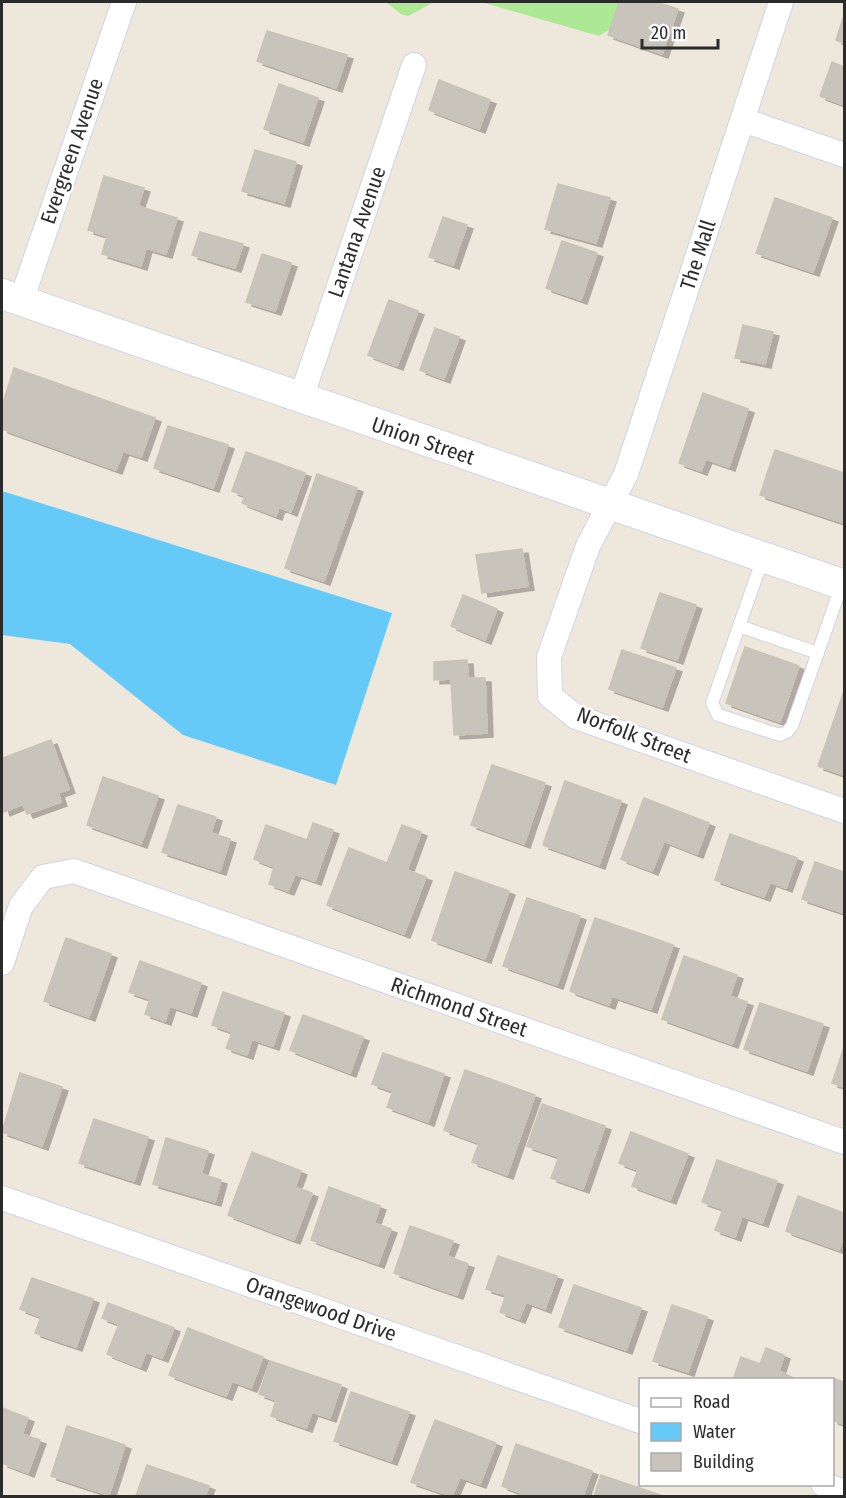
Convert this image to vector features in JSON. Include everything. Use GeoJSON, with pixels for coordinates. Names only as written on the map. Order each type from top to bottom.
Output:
{"type":"FeatureCollection","features":[{"type":"Feature","properties":{"kind":"street","name":"Evergreen Avenue"},"geometry":{"type":"LineString","coordinates":[[11,297],[124,2]]}},
{"type":"Feature","properties":{"kind":"street","name":"The Mall"},"geometry":{"type":"LineString","coordinates":[[609,506],[626,474],[781,2]]}},
{"type":"Feature","properties":{"kind":"street","name":"Lantana Avenue"},"geometry":{"type":"LineString","coordinates":[[301,398],[414,65]]}},
{"type":"Feature","properties":{"kind":"street"},"geometry":{"type":"LineString","coordinates":[[742,120],[844,155]]}},
{"type":"Feature","properties":{"kind":"street","name":"Union Street"},"geometry":{"type":"LineString","coordinates":[[11,297],[609,506],[843,585]]}},
{"type":"Feature","properties":{"kind":"street","name":"Norfolk Street"},"geometry":{"type":"LineString","coordinates":[[609,506],[588,546],[549,657],[550,696],[576,717],[844,811]]}},
{"type":"Feature","properties":{"kind":"street","name":"Richmond Street"},"geometry":{"type":"LineString","coordinates":[[2,963],[21,906],[43,877],[74,871],[844,1142]]}},
{"type":"Feature","properties":{"kind":"street","name":"Orangewood Drive"},"geometry":{"type":"LineString","coordinates":[[2,1198],[639,1421]]}},
{"type":"Feature","properties":{"kind":"street"},"geometry":{"type":"LineString","coordinates":[[826,1486],[844,1492]]}},
{"type":"Feature","properties":{"kind":"lane"},"geometry":{"type":"LineString","coordinates":[[763,558],[712,703],[718,715],[780,735],[787,732],[843,585]]}},
{"type":"Feature","properties":{"kind":"lane"},"geometry":{"type":"LineString","coordinates":[[739,626],[818,653]]}},
{"type":"Feature","properties":{"kind":"green space"},"geometry":{"type":"Polygon","coordinates":[[[386,2],[434,2],[408,16],[401,14],[386,2]]]}},
{"type":"Feature","properties":{"kind":"green space"},"geometry":{"type":"Polygon","coordinates":[[[481,2],[652,2],[599,36],[481,2]]]}},
{"type":"Feature","properties":{"kind":"water"},"geometry":{"type":"Polygon","coordinates":[[[2,491],[392,613],[336,785],[183,735],[70,644],[2,635],[2,491]]]}},
{"type":"Feature","properties":{"kind":"building"},"geometry":{"type":"Polygon","coordinates":[[[619,2],[656,2],[678,9],[662,54],[608,35],[619,2]]]}},
{"type":"Feature","properties":{"kind":"building"},"geometry":{"type":"Polygon","coordinates":[[[844,15],[844,43],[836,40],[844,15]]]}},
{"type":"Feature","properties":{"kind":"building"},"geometry":{"type":"Polygon","coordinates":[[[267,31],[347,55],[336,88],[257,61],[267,31]]]}},
{"type":"Feature","properties":{"kind":"building"},"geometry":{"type":"Polygon","coordinates":[[[832,62],[844,67],[844,105],[820,96],[832,62]]]}},
{"type":"Feature","properties":{"kind":"building"},"geometry":{"type":"Polygon","coordinates":[[[439,80],[490,100],[479,129],[429,110],[439,80]]]}},
{"type":"Feature","properties":{"kind":"building"},"geometry":{"type":"Polygon","coordinates":[[[279,84],[318,98],[303,142],[264,129],[279,84]]]}},
{"type":"Feature","properties":{"kind":"building"},"geometry":{"type":"Polygon","coordinates":[[[255,150],[296,162],[284,203],[242,191],[255,150]]]}},
{"type":"Feature","properties":{"kind":"building"},"geometry":{"type":"Polygon","coordinates":[[[104,176],[144,188],[138,206],[177,218],[166,254],[146,248],[141,266],[102,254],[107,236],[88,230],[104,176]]]}},
{"type":"Feature","properties":{"kind":"building"},"geometry":{"type":"Polygon","coordinates":[[[558,184],[610,198],[596,243],[545,229],[558,184]]]}},
{"type":"Feature","properties":{"kind":"building"},"geometry":{"type":"Polygon","coordinates":[[[775,198],[832,218],[813,272],[756,253],[775,198]]]}},
{"type":"Feature","properties":{"kind":"building"},"geometry":{"type":"Polygon","coordinates":[[[443,217],[467,225],[453,265],[429,257],[443,217]]]}},
{"type":"Feature","properties":{"kind":"building"},"geometry":{"type":"Polygon","coordinates":[[[200,232],[243,244],[235,268],[192,255],[200,232]]]}},
{"type":"Feature","properties":{"kind":"building"},"geometry":{"type":"Polygon","coordinates":[[[562,241],[597,253],[581,300],[546,288],[562,241]]]}},
{"type":"Feature","properties":{"kind":"building"},"geometry":{"type":"Polygon","coordinates":[[[262,254],[291,263],[275,311],[246,302],[262,254]]]}},
{"type":"Feature","properties":{"kind":"building"},"geometry":{"type":"Polygon","coordinates":[[[389,300],[418,311],[397,366],[368,355],[389,300]]]}},
{"type":"Feature","properties":{"kind":"building"},"geometry":{"type":"Polygon","coordinates":[[[743,325],[773,332],[765,364],[735,358],[743,325]]]}},
{"type":"Feature","properties":{"kind":"building"},"geometry":{"type":"Polygon","coordinates":[[[435,328],[459,337],[444,379],[420,370],[435,328]]]}},
{"type":"Feature","properties":{"kind":"building"},"geometry":{"type":"Polygon","coordinates":[[[14,368],[155,418],[141,457],[123,451],[116,470],[2,429],[2,406],[14,368]]]}},
{"type":"Feature","properties":{"kind":"building"},"geometry":{"type":"Polygon","coordinates":[[[703,393],[748,409],[729,467],[706,459],[701,471],[679,463],[703,393]]]}},
{"type":"Feature","properties":{"kind":"building"},"geometry":{"type":"Polygon","coordinates":[[[168,426],[228,445],[213,488],[154,468],[168,426]]]}},
{"type":"Feature","properties":{"kind":"building"},"geometry":{"type":"Polygon","coordinates":[[[775,450],[844,473],[844,523],[760,495],[775,450]]]}},
{"type":"Feature","properties":{"kind":"building"},"geometry":{"type":"Polygon","coordinates":[[[246,452],[305,473],[291,512],[279,507],[276,516],[242,503],[245,496],[232,491],[246,452]]]}},
{"type":"Feature","properties":{"kind":"building"},"geometry":{"type":"Polygon","coordinates":[[[317,474],[357,488],[324,581],[285,568],[317,474]]]}},
{"type":"Feature","properties":{"kind":"building"},"geometry":{"type":"Polygon","coordinates":[[[522,549],[528,586],[482,593],[476,555],[522,549]]]}},
{"type":"Feature","properties":{"kind":"building"},"geometry":{"type":"Polygon","coordinates":[[[660,593],[696,605],[677,660],[641,648],[660,593]]]}},
{"type":"Feature","properties":{"kind":"building"},"geometry":{"type":"Polygon","coordinates":[[[463,595],[497,609],[485,640],[451,626],[463,595]]]}},
{"type":"Feature","properties":{"kind":"building"},"geometry":{"type":"Polygon","coordinates":[[[745,647],[799,666],[780,722],[726,703],[745,647]]]}},
{"type":"Feature","properties":{"kind":"building"},"geometry":{"type":"Polygon","coordinates":[[[622,650],[676,668],[662,707],[609,689],[622,650]]]}},
{"type":"Feature","properties":{"kind":"building"},"geometry":{"type":"Polygon","coordinates":[[[467,660],[468,678],[485,678],[487,733],[454,735],[451,679],[434,680],[434,662],[467,660]]]}},
{"type":"Feature","properties":{"kind":"building"},"geometry":{"type":"Polygon","coordinates":[[[844,691],[844,775],[818,766],[844,691]]]}},
{"type":"Feature","properties":{"kind":"building"},"geometry":{"type":"Polygon","coordinates":[[[51,740],[69,789],[58,793],[61,802],[27,814],[23,804],[4,812],[2,755],[3,758],[51,740]]]}},
{"type":"Feature","properties":{"kind":"building"},"geometry":{"type":"Polygon","coordinates":[[[492,765],[545,783],[524,844],[471,825],[492,765]]]}},
{"type":"Feature","properties":{"kind":"building"},"geometry":{"type":"Polygon","coordinates":[[[103,777],[158,796],[141,844],[87,825],[103,777]]]}},
{"type":"Feature","properties":{"kind":"building"},"geometry":{"type":"Polygon","coordinates":[[[565,781],[621,801],[599,865],[543,845],[565,781]]]}},
{"type":"Feature","properties":{"kind":"building"},"geometry":{"type":"Polygon","coordinates":[[[644,798],[709,823],[697,854],[664,841],[652,871],[621,859],[644,798]]]}},
{"type":"Feature","properties":{"kind":"building"},"geometry":{"type":"Polygon","coordinates":[[[178,805],[216,817],[211,833],[230,839],[220,871],[162,852],[178,805]]]}},
{"type":"Feature","properties":{"kind":"building"},"geometry":{"type":"Polygon","coordinates":[[[313,823],[333,830],[315,881],[295,874],[288,891],[269,884],[274,867],[254,859],[266,825],[307,840],[313,823]]]}},
{"type":"Feature","properties":{"kind":"building"},"geometry":{"type":"Polygon","coordinates":[[[402,825],[421,832],[407,870],[426,877],[404,934],[327,905],[349,848],[387,863],[402,825]]]}},
{"type":"Feature","properties":{"kind":"building"},"geometry":{"type":"Polygon","coordinates":[[[730,834],[797,858],[786,888],[770,882],[764,897],[715,880],[730,834]]]}},
{"type":"Feature","properties":{"kind":"building"},"geometry":{"type":"Polygon","coordinates":[[[815,862],[844,872],[844,913],[802,899],[815,862]]]}},
{"type":"Feature","properties":{"kind":"building"},"geometry":{"type":"Polygon","coordinates":[[[455,872],[509,891],[485,959],[432,940],[455,872]]]}},
{"type":"Feature","properties":{"kind":"building"},"geometry":{"type":"Polygon","coordinates":[[[527,898],[580,916],[557,985],[503,966],[527,898]]]}},
{"type":"Feature","properties":{"kind":"building"},"geometry":{"type":"Polygon","coordinates":[[[595,918],[673,945],[651,1009],[612,996],[609,1005],[570,991],[595,918]]]}},
{"type":"Feature","properties":{"kind":"building"},"geometry":{"type":"Polygon","coordinates":[[[66,938],[111,954],[89,1017],[44,1001],[66,938]]]}},
{"type":"Feature","properties":{"kind":"building"},"geometry":{"type":"Polygon","coordinates":[[[684,956],[737,975],[730,996],[747,1002],[732,1044],[662,1019],[684,956]]]}},
{"type":"Feature","properties":{"kind":"building"},"geometry":{"type":"Polygon","coordinates":[[[140,961],[201,983],[191,1013],[170,1006],[165,1021],[145,1014],[150,999],[129,992],[140,961]]]}},
{"type":"Feature","properties":{"kind":"building"},"geometry":{"type":"Polygon","coordinates":[[[223,992],[284,1013],[273,1046],[252,1039],[247,1055],[226,1048],[232,1032],[212,1025],[223,992]]]}},
{"type":"Feature","properties":{"kind":"building"},"geometry":{"type":"Polygon","coordinates":[[[760,1003],[823,1024],[807,1071],[744,1049],[760,1003]]]}},
{"type":"Feature","properties":{"kind":"building"},"geometry":{"type":"Polygon","coordinates":[[[303,1015],[363,1037],[350,1073],[290,1050],[303,1015]]]}},
{"type":"Feature","properties":{"kind":"building"},"geometry":{"type":"Polygon","coordinates":[[[844,1047],[844,1087],[832,1083],[844,1047]]]}},
{"type":"Feature","properties":{"kind":"building"},"geometry":{"type":"Polygon","coordinates":[[[383,1053],[444,1074],[428,1122],[387,1107],[393,1091],[372,1084],[383,1053]]]}},
{"type":"Feature","properties":{"kind":"building"},"geometry":{"type":"Polygon","coordinates":[[[465,1070],[535,1095],[507,1175],[472,1162],[479,1143],[444,1130],[465,1070]]]}},
{"type":"Feature","properties":{"kind":"building"},"geometry":{"type":"Polygon","coordinates":[[[20,1073],[62,1087],[42,1146],[2,1132],[20,1073]]]}},
{"type":"Feature","properties":{"kind":"building"},"geometry":{"type":"Polygon","coordinates":[[[542,1104],[605,1126],[583,1189],[551,1178],[559,1157],[527,1146],[542,1104]]]}},
{"type":"Feature","properties":{"kind":"building"},"geometry":{"type":"Polygon","coordinates":[[[94,1119],[148,1137],[134,1181],[79,1163],[94,1119]]]}},
{"type":"Feature","properties":{"kind":"building"},"geometry":{"type":"Polygon","coordinates":[[[631,1132],[688,1154],[670,1200],[632,1186],[638,1170],[619,1163],[631,1132]]]}},
{"type":"Feature","properties":{"kind":"building"},"geometry":{"type":"Polygon","coordinates":[[[166,1138],[208,1151],[201,1174],[221,1180],[215,1202],[153,1184],[166,1138]]]}},
{"type":"Feature","properties":{"kind":"building"},"geometry":{"type":"Polygon","coordinates":[[[252,1152],[301,1171],[295,1187],[312,1193],[294,1240],[228,1215],[252,1152]]]}},
{"type":"Feature","properties":{"kind":"building"},"geometry":{"type":"Polygon","coordinates":[[[717,1160],[777,1181],[762,1223],[742,1216],[735,1237],[715,1230],[723,1209],[702,1202],[717,1160]]]}},
{"type":"Feature","properties":{"kind":"building"},"geometry":{"type":"Polygon","coordinates":[[[329,1187],[380,1206],[374,1223],[391,1229],[378,1264],[311,1240],[329,1187]]]}},
{"type":"Feature","properties":{"kind":"building"},"geometry":{"type":"Polygon","coordinates":[[[798,1196],[844,1213],[844,1235],[839,1250],[786,1231],[798,1196]]]}},
{"type":"Feature","properties":{"kind":"building"},"geometry":{"type":"Polygon","coordinates":[[[410,1226],[453,1241],[447,1256],[468,1264],[457,1295],[394,1273],[410,1226]]]}},
{"type":"Feature","properties":{"kind":"building"},"geometry":{"type":"Polygon","coordinates":[[[498,1256],[557,1276],[545,1309],[526,1302],[519,1319],[500,1312],[506,1295],[486,1289],[498,1256]]]}},
{"type":"Feature","properties":{"kind":"building"},"geometry":{"type":"Polygon","coordinates":[[[32,1278],[93,1299],[76,1347],[35,1333],[41,1317],[20,1309],[32,1278]]]}},
{"type":"Feature","properties":{"kind":"building"},"geometry":{"type":"Polygon","coordinates":[[[574,1285],[641,1308],[626,1350],[559,1327],[574,1285]]]}},
{"type":"Feature","properties":{"kind":"building"},"geometry":{"type":"Polygon","coordinates":[[[108,1303],[174,1328],[162,1358],[146,1352],[140,1367],[107,1354],[119,1324],[102,1318],[108,1303]]]}},
{"type":"Feature","properties":{"kind":"building"},"geometry":{"type":"Polygon","coordinates":[[[672,1305],[707,1317],[688,1372],[653,1361],[672,1305]]]}},
{"type":"Feature","properties":{"kind":"building"},"geometry":{"type":"Polygon","coordinates":[[[188,1328],[263,1357],[251,1388],[232,1381],[226,1396],[169,1375],[188,1328]]]}},
{"type":"Feature","properties":{"kind":"building"},"geometry":{"type":"Polygon","coordinates":[[[766,1348],[784,1355],[779,1371],[793,1378],[734,1378],[741,1357],[760,1364],[766,1348]]]}},
{"type":"Feature","properties":{"kind":"building"},"geometry":{"type":"Polygon","coordinates":[[[270,1361],[341,1385],[330,1418],[312,1412],[306,1428],[271,1416],[276,1400],[259,1394],[270,1361]]]}},
{"type":"Feature","properties":{"kind":"building"},"geometry":{"type":"Polygon","coordinates":[[[835,1379],[844,1382],[844,1424],[834,1421],[835,1379]]]}},
{"type":"Feature","properties":{"kind":"building"},"geometry":{"type":"Polygon","coordinates":[[[351,1392],[409,1412],[391,1461],[334,1441],[351,1392]]]}},
{"type":"Feature","properties":{"kind":"building"},"geometry":{"type":"Polygon","coordinates":[[[2,1408],[28,1418],[22,1434],[40,1440],[28,1473],[2,1463],[2,1408]]]}},
{"type":"Feature","properties":{"kind":"building"},"geometry":{"type":"Polygon","coordinates":[[[435,1420],[496,1443],[480,1484],[460,1477],[452,1496],[411,1482],[435,1420]]]}},
{"type":"Feature","properties":{"kind":"building"},"geometry":{"type":"Polygon","coordinates":[[[67,1426],[125,1445],[109,1495],[51,1476],[67,1426]]]}},
{"type":"Feature","properties":{"kind":"building"},"geometry":{"type":"Polygon","coordinates":[[[516,1444],[592,1471],[583,1496],[519,1496],[521,1493],[502,1486],[516,1444]]]}},
{"type":"Feature","properties":{"kind":"building"},"geometry":{"type":"Polygon","coordinates":[[[147,1465],[209,1486],[205,1496],[136,1496],[147,1465]]]}},
{"type":"Feature","properties":{"kind":"building"},"geometry":{"type":"Polygon","coordinates":[[[601,1475],[663,1496],[594,1496],[601,1475]]]}}]}
